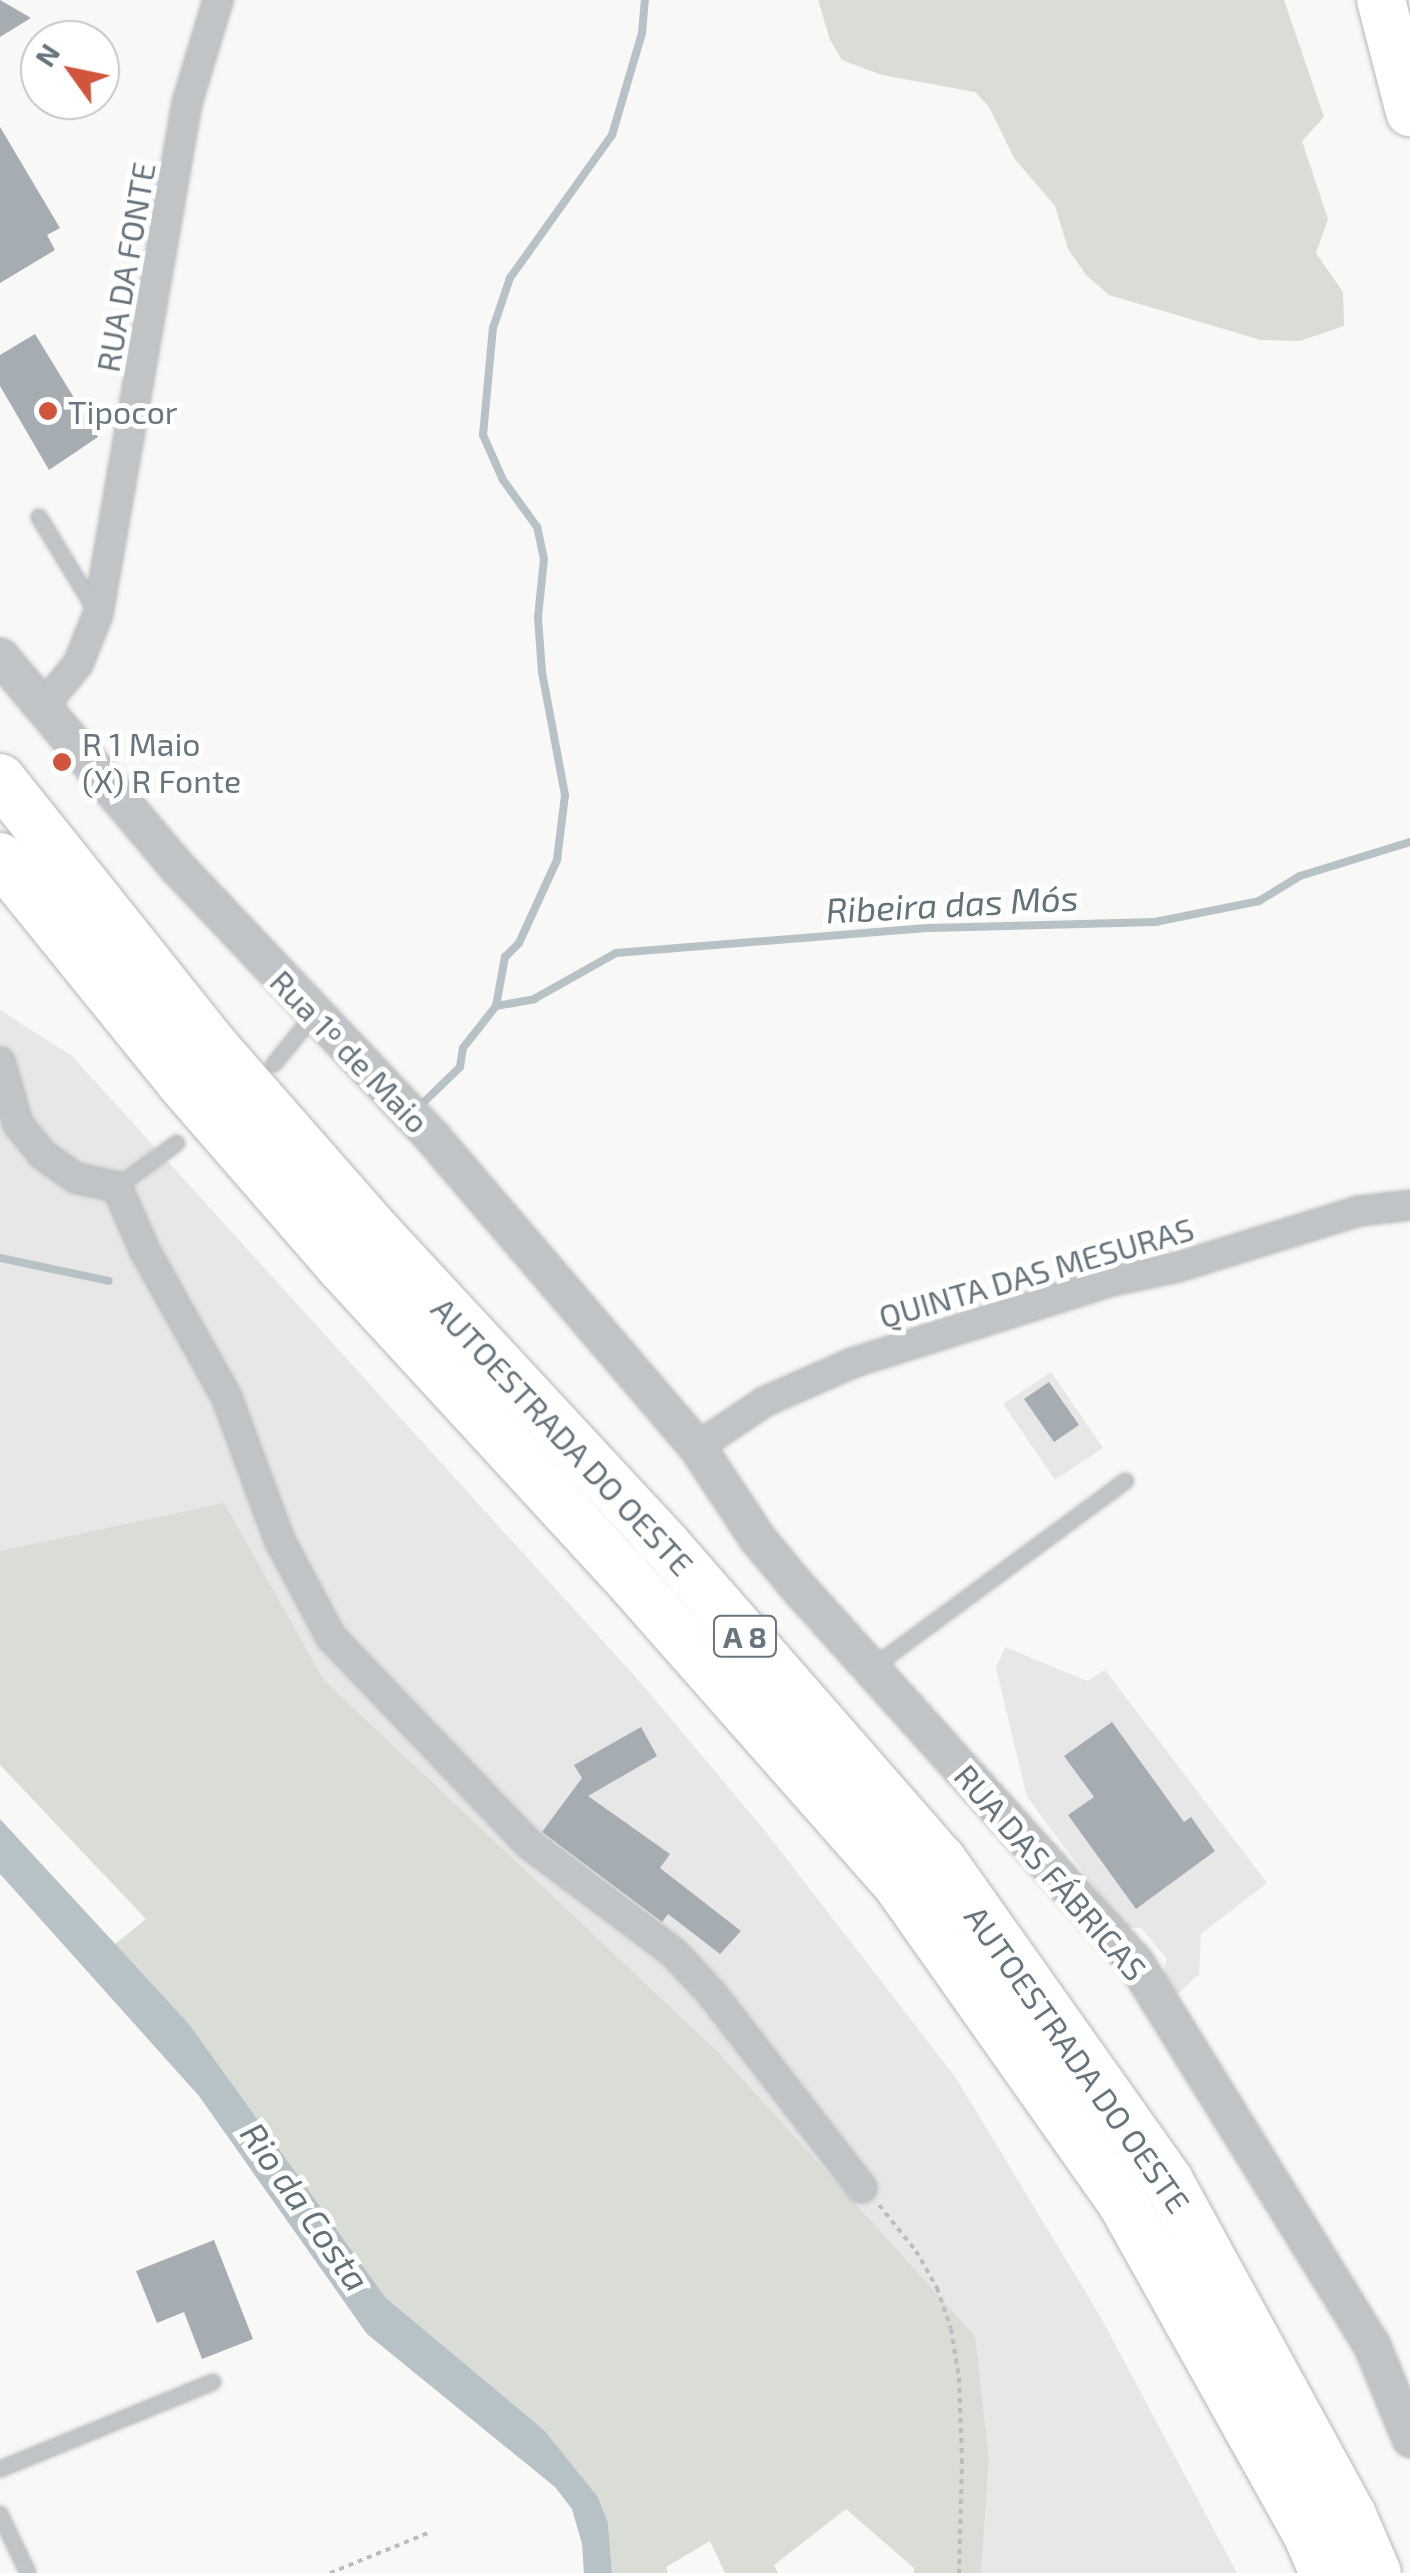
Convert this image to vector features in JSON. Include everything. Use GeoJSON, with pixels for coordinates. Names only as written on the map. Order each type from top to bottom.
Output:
{"type":"FeatureCollection","features":[{"type":"Feature","properties":{"kind":"highway"},"geometry":{"type":"LineString","coordinates":[[1381,0],[1410,112]]}},
{"type":"Feature","properties":{"kind":"highway","name":"AUTOESTRADA DO OESTE"},"geometry":{"type":"LineString","coordinates":[[0,780],[214,1047],[376,1233],[664,1543],[940,1860],[1168,2181],[1351,2515],[1376,2573]]}},
{"type":"Feature","properties":{"kind":"highway","name":"AUTOESTRADA DO OESTE"},"geometry":{"type":"LineString","coordinates":[[0,858],[182,1083],[316,1238],[621,1570],[900,1887],[1123,2203],[1308,2534],[1325,2573]]}},
{"type":"Feature","properties":{"kind":"street","name":"RUA DA FONTE"},"geometry":{"type":"LineString","coordinates":[[41,709],[78,664],[98,614],[187,103],[218,0]]}},
{"type":"Feature","properties":{"kind":"street","name":"Rua 1º de Maio"},"geometry":{"type":"LineString","coordinates":[[0,656],[178,868],[433,1138],[698,1447]]}},
{"type":"Feature","properties":{"kind":"street"},"geometry":{"type":"LineString","coordinates":[[0,1062],[18,1124],[42,1155],[76,1178],[117,1188],[145,1251],[228,1398],[280,1541],[331,1637],[529,1844],[674,1953],[712,1994],[862,2188]]}},
{"type":"Feature","properties":{"kind":"street","name":"QUINTA DAS MESURAS"},"geometry":{"type":"LineString","coordinates":[[698,1447],[766,1401],[852,1363],[1116,1280],[1178,1268],[1360,1212],[1410,1205]]}},
{"type":"Feature","properties":{"kind":"street","name":"RUA DAS FÁBRICAS"},"geometry":{"type":"LineString","coordinates":[[698,1447],[757,1538],[872,1669],[1140,1958],[1372,2346],[1410,2438]]}},
{"type":"Feature","properties":{"kind":"lane"},"geometry":{"type":"LineString","coordinates":[[39,518],[98,614]]}},
{"type":"Feature","properties":{"kind":"lane"},"geometry":{"type":"LineString","coordinates":[[274,1064],[314,1015]]}},
{"type":"Feature","properties":{"kind":"lane"},"geometry":{"type":"LineString","coordinates":[[117,1188],[176,1143]]}},
{"type":"Feature","properties":{"kind":"lane"},"geometry":{"type":"LineString","coordinates":[[872,1669],[1126,1481]]}},
{"type":"Feature","properties":{"kind":"lane"},"geometry":{"type":"LineString","coordinates":[[0,2469],[213,2382]]}},
{"type":"Feature","properties":{"kind":"lane"},"geometry":{"type":"LineString","coordinates":[[0,2514],[28,2573]]}},
{"type":"Feature","properties":{"kind":"path"},"geometry":{"type":"LineString","coordinates":[[862,2188],[916,2251],[937,2288],[951,2329],[961,2443],[959,2573]]}},
{"type":"Feature","properties":{"kind":"path"},"geometry":{"type":"LineString","coordinates":[[330,2573],[428,2533]]}},
{"type":"Feature","properties":{"kind":"shaded area"},"geometry":{"type":"Polygon","coordinates":[[[818,0],[1284,0],[1324,117],[1302,141],[1328,219],[1316,253],[1343,292],[1344,326],[1300,341],[1261,340],[1109,295],[1086,275],[1068,249],[1055,206],[1014,158],[989,107],[975,92],[882,75],[842,60],[830,40],[818,0]]]}},
{"type":"Feature","properties":{"kind":"shaded area"},"geometry":{"type":"Polygon","coordinates":[[[0,1010],[72,1056],[641,1683],[765,1831],[956,2078],[1100,2316],[1237,2573],[981,2573],[989,2462],[717,2051],[324,1680],[224,1504],[0,1551],[0,1010]]]}},
{"type":"Feature","properties":{"kind":"shaded area"},"geometry":{"type":"Polygon","coordinates":[[[1051,1372],[1103,1448],[1055,1480],[1003,1404],[1051,1372]]]}},
{"type":"Feature","properties":{"kind":"shaded area"},"geometry":{"type":"Polygon","coordinates":[[[224,1503],[324,1680],[717,2051],[975,2336],[989,2462],[981,2573],[914,2573],[914,2568],[846,2509],[774,2565],[778,2573],[725,2573],[710,2541],[666,2567],[668,2573],[612,2573],[608,2523],[598,2497],[544,2430],[386,2298],[189,2024],[115,1944],[146,1919],[0,1765],[0,1551],[224,1503]]]}},
{"type":"Feature","properties":{"kind":"shaded area"},"geometry":{"type":"Polygon","coordinates":[[[1005,1647],[1087,1681],[1105,1670],[1267,1883],[1201,1934],[1199,1974],[1178,1994],[1162,1976],[1167,1959],[1141,1928],[1125,1928],[1027,1797],[996,1668],[1005,1647]]]}},
{"type":"Feature","properties":{"kind":"water","name":"Rio da Costa"},"geometry":{"type":"Polygon","coordinates":[[[0,1819],[189,2024],[386,2298],[544,2430],[598,2497],[608,2523],[612,2573],[584,2573],[582,2544],[572,2509],[555,2487],[367,2334],[199,2096],[0,1874],[0,1819]]]}},
{"type":"Feature","properties":{"kind":"building"},"geometry":{"type":"Polygon","coordinates":[[[0,0],[31,18],[20,20],[20,25],[0,37],[0,0]]]}},
{"type":"Feature","properties":{"kind":"building"},"geometry":{"type":"Polygon","coordinates":[[[0,127],[60,228],[47,235],[55,250],[0,283],[0,127]]]}},
{"type":"Feature","properties":{"kind":"building","name":"Tipocor"},"geometry":{"type":"Polygon","coordinates":[[[35,334],[98,437],[49,470],[0,386],[0,355],[35,334]]]}},
{"type":"Feature","properties":{"kind":"building"},"geometry":{"type":"Polygon","coordinates":[[[1049,1382],[1079,1425],[1054,1442],[1024,1399],[1049,1382]]]}},
{"type":"Feature","properties":{"kind":"building"},"geometry":{"type":"Polygon","coordinates":[[[1112,1722],[1184,1822],[1191,1817],[1215,1851],[1136,1909],[1068,1815],[1094,1797],[1064,1756],[1112,1722]]]}},
{"type":"Feature","properties":{"kind":"building"},"geometry":{"type":"Polygon","coordinates":[[[641,1727],[657,1756],[588,1796],[670,1854],[660,1868],[741,1931],[720,1954],[668,1914],[662,1922],[542,1832],[582,1778],[574,1765],[641,1727]]]}},
{"type":"Feature","properties":{"kind":"building"},"geometry":{"type":"Polygon","coordinates":[[[214,2240],[253,2339],[202,2359],[184,2312],[157,2323],[136,2271],[214,2240]]]}},
{"type":"Feature","properties":{"kind":"waterway"},"geometry":{"type":"LineString","coordinates":[[426,1100],[460,1067],[463,1048],[496,1006],[505,957],[519,943],[557,860],[565,795],[542,672],[538,617],[544,559],[537,527],[503,480],[483,435],[493,328],[510,278],[612,135],[642,33],[645,0]]}},
{"type":"Feature","properties":{"kind":"waterway","name":"Ribeira das Mós"},"geometry":{"type":"LineString","coordinates":[[496,1006],[534,999],[616,953],[930,928],[1155,922],[1259,901],[1300,876],[1410,842]]}},
{"type":"Feature","properties":{"kind":"waterway"},"geometry":{"type":"LineString","coordinates":[[0,1258],[109,1281]]}},
{"type":"Feature","properties":{"kind":"place","name":"Tipocor"},"geometry":{"type":"Point","coordinates":[48,411]}},
{"type":"Feature","properties":{"kind":"place","name":"R 1 Maio (X) R Fonte"},"geometry":{"type":"Point","coordinates":[62,762]}}]}
